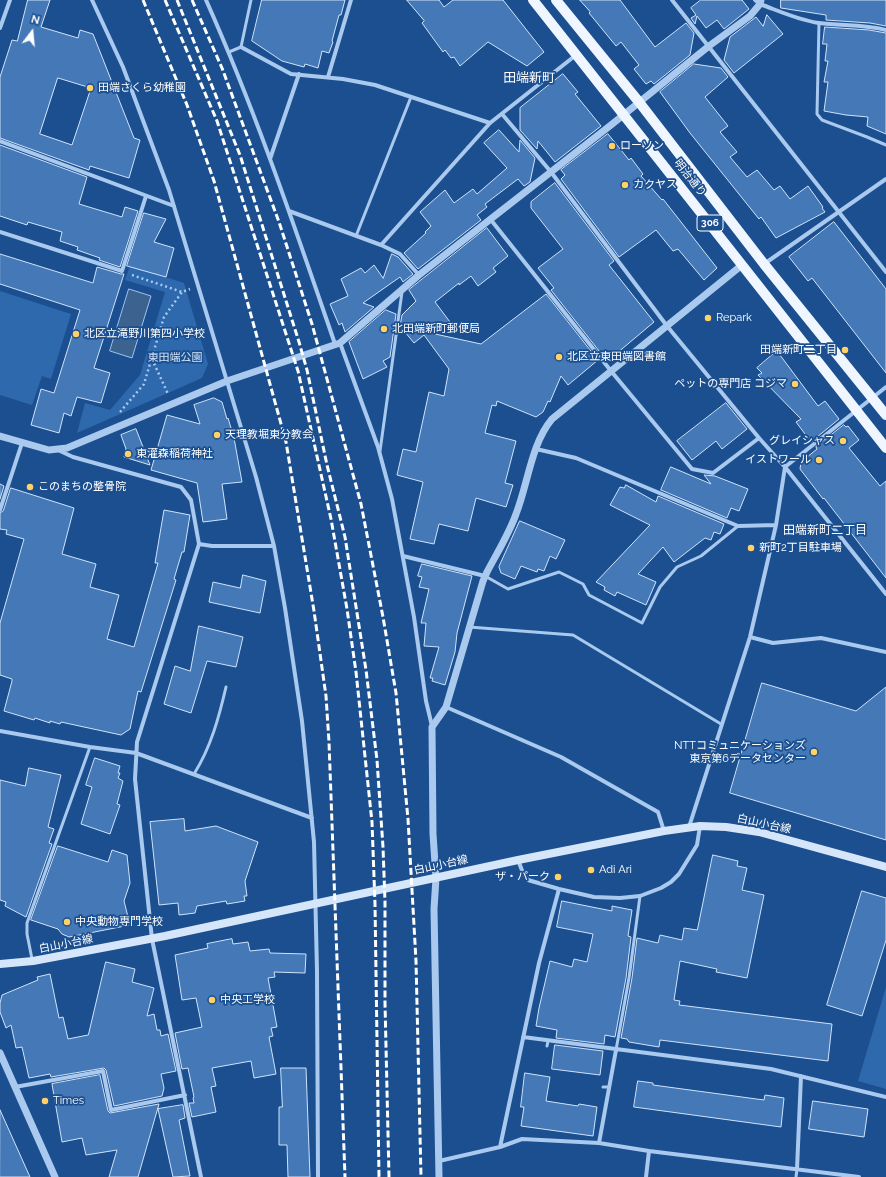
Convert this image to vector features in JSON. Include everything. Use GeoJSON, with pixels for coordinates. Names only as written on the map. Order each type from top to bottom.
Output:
{"type":"FeatureCollection","features":[{"type":"Feature","properties":{"kind":"main road","name":"明治通り"},"geometry":{"type":"LineString","coordinates":[[532,0],[624,114],[886,448]]}},
{"type":"Feature","properties":{"kind":"main road","name":"明治通り"},"geometry":{"type":"LineString","coordinates":[[556,0],[638,102],[764,264],[886,415]]}},
{"type":"Feature","properties":{"kind":"main road","name":"白山小台線"},"geometry":{"type":"LineString","coordinates":[[0,964],[33,961],[152,939],[518,860],[664,830],[689,827],[726,827],[759,832],[886,867]]}},
{"type":"Feature","properties":{"kind":"street"},"geometry":{"type":"LineString","coordinates":[[0,28],[10,0]]}},
{"type":"Feature","properties":{"kind":"street"},"geometry":{"type":"LineString","coordinates":[[92,0],[123,67],[174,206],[256,477],[274,546],[302,721],[312,818],[316,903],[318,1177]]}},
{"type":"Feature","properties":{"kind":"street"},"geometry":{"type":"LineString","coordinates":[[206,0],[229,52],[270,159],[337,344],[379,452],[392,499],[414,617],[426,701],[432,727],[433,834],[436,878],[434,917],[439,1177]]}},
{"type":"Feature","properties":{"kind":"street"},"geometry":{"type":"LineString","coordinates":[[328,77],[351,0]]}},
{"type":"Feature","properties":{"kind":"street"},"geometry":{"type":"LineString","coordinates":[[672,0],[886,272]]}},
{"type":"Feature","properties":{"kind":"street"},"geometry":{"type":"LineString","coordinates":[[0,436],[49,450],[67,448],[227,381],[337,344],[419,275],[491,220],[709,46],[750,16],[759,1],[803,20],[819,23],[870,26],[886,30]]}},
{"type":"Feature","properties":{"kind":"street"},"geometry":{"type":"LineString","coordinates":[[241,47],[291,74],[344,78],[375,85],[490,123]]}},
{"type":"Feature","properties":{"kind":"street"},"geometry":{"type":"LineString","coordinates":[[381,245],[490,123],[576,55]]}},
{"type":"Feature","properties":{"kind":"street"},"geometry":{"type":"LineString","coordinates":[[270,159],[299,74]]}},
{"type":"Feature","properties":{"kind":"street"},"geometry":{"type":"LineString","coordinates":[[502,114],[551,172],[667,326],[759,438],[785,467],[886,594]]}},
{"type":"Feature","properties":{"kind":"street"},"geometry":{"type":"LineString","coordinates":[[0,141],[174,206]]}},
{"type":"Feature","properties":{"kind":"street"},"geometry":{"type":"LineString","coordinates":[[764,264],[886,179]]}},
{"type":"Feature","properties":{"kind":"street"},"geometry":{"type":"LineString","coordinates":[[0,232],[122,271],[146,196]]}},
{"type":"Feature","properties":{"kind":"street"},"geometry":{"type":"LineString","coordinates":[[289,210],[381,245],[400,254],[419,275]]}},
{"type":"Feature","properties":{"kind":"street"},"geometry":{"type":"LineString","coordinates":[[491,220],[611,371],[692,469],[713,473],[759,438]]}},
{"type":"Feature","properties":{"kind":"street"},"geometry":{"type":"LineString","coordinates":[[432,727],[446,707],[485,576],[514,520],[536,449],[542,434],[552,419],[742,264]]}},
{"type":"Feature","properties":{"kind":"street"},"geometry":{"type":"LineString","coordinates":[[689,827],[750,637],[776,525],[785,467],[886,386]]}},
{"type":"Feature","properties":{"kind":"street"},"geometry":{"type":"LineString","coordinates":[[0,510],[22,443]]}},
{"type":"Feature","properties":{"kind":"street"},"geometry":{"type":"LineString","coordinates":[[536,449],[576,458],[738,526],[776,525]]}},
{"type":"Feature","properties":{"kind":"street"},"geometry":{"type":"LineString","coordinates":[[58,450],[73,457],[182,487],[191,500],[200,544],[137,742],[134,779],[152,939],[201,1177]]}},
{"type":"Feature","properties":{"kind":"street"},"geometry":{"type":"LineString","coordinates":[[200,544],[212,546],[274,546]]}},
{"type":"Feature","properties":{"kind":"street"},"geometry":{"type":"LineString","coordinates":[[403,556],[485,576]]}},
{"type":"Feature","properties":{"kind":"street"},"geometry":{"type":"LineString","coordinates":[[750,637],[773,643],[821,638],[886,652]]}},
{"type":"Feature","properties":{"kind":"street"},"geometry":{"type":"LineString","coordinates":[[446,707],[562,757],[658,812],[664,830]]}},
{"type":"Feature","properties":{"kind":"street"},"geometry":{"type":"LineString","coordinates":[[0,731],[90,747],[136,753],[312,818]]}},
{"type":"Feature","properties":{"kind":"street"},"geometry":{"type":"LineString","coordinates":[[518,860],[523,873],[528,880],[594,897],[620,898],[640,896],[661,888],[671,882],[679,874],[697,845],[700,826]]}},
{"type":"Feature","properties":{"kind":"street"},"geometry":{"type":"LineString","coordinates":[[500,1147],[538,963],[559,889]]}},
{"type":"Feature","properties":{"kind":"street"},"geometry":{"type":"LineString","coordinates":[[523,1037],[771,1069],[886,1097]]}},
{"type":"Feature","properties":{"kind":"street"},"geometry":{"type":"LineString","coordinates":[[599,1143],[616,1050]]}},
{"type":"Feature","properties":{"kind":"street"},"geometry":{"type":"LineString","coordinates":[[0,1053],[55,1177]]}},
{"type":"Feature","properties":{"kind":"street"},"geometry":{"type":"LineString","coordinates":[[15,1087],[103,1071],[111,1110],[185,1095]]}},
{"type":"Feature","properties":{"kind":"street"},"geometry":{"type":"LineString","coordinates":[[797,1169],[801,1076]]}},
{"type":"Feature","properties":{"kind":"street"},"geometry":{"type":"LineString","coordinates":[[439,1161],[500,1147],[522,1139],[599,1143],[650,1151],[860,1177]]}},
{"type":"Feature","properties":{"kind":"street"},"geometry":{"type":"LineString","coordinates":[[646,1177],[650,1151]]}},
{"type":"Feature","properties":{"kind":"lane"},"geometry":{"type":"LineString","coordinates":[[229,52],[241,47],[251,0]]}},
{"type":"Feature","properties":{"kind":"lane"},"geometry":{"type":"LineString","coordinates":[[819,23],[817,114],[822,120],[886,146]]}},
{"type":"Feature","properties":{"kind":"lane"},"geometry":{"type":"LineString","coordinates":[[356,236],[411,97]]}},
{"type":"Feature","properties":{"kind":"lane"},"geometry":{"type":"LineString","coordinates":[[379,452],[403,290]]}},
{"type":"Feature","properties":{"kind":"lane"},"geometry":{"type":"LineString","coordinates":[[485,576],[508,589],[559,572],[583,584],[589,595],[642,623],[660,587],[678,568],[701,556],[738,526]]}},
{"type":"Feature","properties":{"kind":"lane"},"geometry":{"type":"LineString","coordinates":[[470,627],[573,635],[722,724]]}},
{"type":"Feature","properties":{"kind":"lane"},"geometry":{"type":"LineString","coordinates":[[194,774],[200,765],[217,724],[226,687]]}},
{"type":"Feature","properties":{"kind":"lane"},"geometry":{"type":"LineString","coordinates":[[33,961],[27,934],[27,923],[90,747]]}},
{"type":"Feature","properties":{"kind":"lane"},"geometry":{"type":"LineString","coordinates":[[616,1050],[629,978],[640,896]]}},
{"type":"Feature","properties":{"kind":"lane"},"geometry":{"type":"LineString","coordinates":[[547,932],[553,933]]}},
{"type":"Feature","properties":{"kind":"lane"},"geometry":{"type":"LineString","coordinates":[[547,1046],[548,1041]]}},
{"type":"Feature","properties":{"kind":"lane"},"geometry":{"type":"LineString","coordinates":[[603,1087],[609,1087]]}},
{"type":"Feature","properties":{"kind":"lane"},"geometry":{"type":"LineString","coordinates":[[796,1177],[797,1169]]}},
{"type":"Feature","properties":{"kind":"path"},"geometry":{"type":"LineString","coordinates":[[122,271],[182,292]]}},
{"type":"Feature","properties":{"kind":"path"},"geometry":{"type":"LineString","coordinates":[[119,413],[144,384],[164,317],[182,292],[190,289]]}},
{"type":"Feature","properties":{"kind":"path"},"geometry":{"type":"LineString","coordinates":[[152,358],[168,395]]}},
{"type":"Feature","properties":{"kind":"green space","name":"東田端公園"},"geometry":{"type":"Polygon","coordinates":[[[130,266],[184,283],[208,364],[202,378],[77,433],[85,403],[110,410],[140,375],[165,292],[125,280],[130,266]]]}},
{"type":"Feature","properties":{"kind":"green space"},"geometry":{"type":"Polygon","coordinates":[[[0,291],[71,314],[51,379],[42,376],[32,405],[0,395],[0,291]]]}},
{"type":"Feature","properties":{"kind":"green space"},"geometry":{"type":"Polygon","coordinates":[[[886,987],[886,1089],[858,1081],[886,987]]]}},
{"type":"Feature","properties":{"kind":"shaded area"},"geometry":{"type":"Polygon","coordinates":[[[129,289],[151,296],[132,358],[110,351],[129,289]]]}},
{"type":"Feature","properties":{"kind":"building"},"geometry":{"type":"Polygon","coordinates":[[[28,0],[50,0],[41,27],[78,38],[80,30],[93,34],[134,138],[140,140],[129,178],[90,166],[89,170],[0,138],[0,77],[12,40],[17,41],[28,0]],[[58,78],[40,134],[72,145],[91,88],[58,78]]]}},
{"type":"Feature","properties":{"kind":"building"},"geometry":{"type":"Polygon","coordinates":[[[262,0],[345,0],[341,15],[339,15],[329,53],[322,51],[318,68],[305,64],[304,67],[282,61],[252,41],[262,0]]]}},
{"type":"Feature","properties":{"kind":"building"},"geometry":{"type":"Polygon","coordinates":[[[407,0],[439,0],[444,7],[453,0],[503,0],[544,52],[527,66],[488,42],[460,66],[454,57],[451,58],[445,50],[443,52],[422,23],[424,21],[407,0]]]}},
{"type":"Feature","properties":{"kind":"building"},"geometry":{"type":"Polygon","coordinates":[[[580,0],[620,0],[655,47],[686,23],[694,33],[690,55],[654,84],[651,81],[646,84],[634,69],[639,65],[621,42],[616,46],[580,0]]]}},
{"type":"Feature","properties":{"kind":"building"},"geometry":{"type":"Polygon","coordinates":[[[701,0],[742,0],[749,9],[724,29],[717,20],[706,28],[697,16],[695,24],[691,18],[696,15],[691,8],[701,0]]]}},
{"type":"Feature","properties":{"kind":"building"},"geometry":{"type":"Polygon","coordinates":[[[781,0],[886,0],[886,26],[870,23],[826,20],[826,15],[781,8],[781,0]]]}},
{"type":"Feature","properties":{"kind":"building"},"geometry":{"type":"Polygon","coordinates":[[[767,15],[783,34],[734,73],[724,60],[730,37],[756,17],[763,26],[767,15]]]}},
{"type":"Feature","properties":{"kind":"building"},"geometry":{"type":"Polygon","coordinates":[[[825,27],[869,30],[886,33],[886,134],[867,126],[868,117],[824,111],[828,82],[824,82],[828,61],[825,61],[827,44],[823,44],[825,27]]]}},
{"type":"Feature","properties":{"kind":"building"},"geometry":{"type":"Polygon","coordinates":[[[694,64],[721,68],[728,77],[705,97],[728,126],[720,132],[737,152],[730,157],[747,177],[757,170],[774,190],[780,186],[790,199],[808,186],[825,212],[776,238],[761,217],[759,219],[690,133],[660,92],[694,64]]]}},
{"type":"Feature","properties":{"kind":"building"},"geometry":{"type":"Polygon","coordinates":[[[563,74],[578,92],[575,94],[601,126],[555,162],[538,141],[537,149],[520,130],[520,108],[563,74]]]}},
{"type":"Feature","properties":{"kind":"building"},"geometry":{"type":"Polygon","coordinates":[[[499,130],[519,152],[520,140],[535,158],[530,182],[524,186],[518,179],[485,204],[487,207],[477,215],[481,220],[418,269],[404,253],[426,233],[425,232],[431,226],[420,212],[445,190],[454,203],[473,189],[477,194],[507,168],[484,143],[499,130]]]}},
{"type":"Feature","properties":{"kind":"building"},"geometry":{"type":"Polygon","coordinates":[[[608,134],[629,160],[631,158],[643,174],[641,176],[662,200],[663,199],[717,268],[704,280],[678,249],[673,251],[656,230],[619,257],[561,179],[565,175],[561,170],[608,134]]]}},
{"type":"Feature","properties":{"kind":"building"},"geometry":{"type":"Polygon","coordinates":[[[0,145],[87,177],[79,204],[122,217],[125,207],[138,211],[120,267],[99,260],[100,258],[77,250],[78,247],[60,241],[62,232],[28,222],[27,225],[0,216],[0,145]]]}},
{"type":"Feature","properties":{"kind":"building"},"geometry":{"type":"Polygon","coordinates":[[[555,183],[614,261],[609,265],[654,322],[610,359],[606,354],[603,356],[551,290],[554,288],[538,268],[563,249],[531,208],[531,202],[555,183]]]}},
{"type":"Feature","properties":{"kind":"building"},"geometry":{"type":"Polygon","coordinates":[[[144,213],[166,219],[154,242],[174,248],[166,277],[127,266],[144,213]]]}},
{"type":"Feature","properties":{"kind":"building"},"geometry":{"type":"Polygon","coordinates":[[[834,222],[886,289],[886,373],[812,278],[808,281],[789,257],[834,222]]]}},
{"type":"Feature","properties":{"kind":"building"},"geometry":{"type":"Polygon","coordinates":[[[487,228],[508,256],[493,268],[496,272],[478,286],[471,276],[459,285],[459,283],[435,302],[450,322],[435,334],[481,344],[546,294],[598,360],[568,385],[561,376],[550,402],[548,401],[543,412],[536,417],[497,401],[496,406],[492,405],[485,433],[516,441],[505,483],[513,485],[506,507],[476,498],[468,531],[439,524],[434,544],[410,539],[423,482],[397,475],[403,449],[416,452],[429,392],[444,396],[449,369],[424,335],[414,343],[400,326],[402,315],[416,301],[409,290],[487,228]]]}},
{"type":"Feature","properties":{"kind":"building"},"geometry":{"type":"Polygon","coordinates":[[[0,254],[93,283],[97,267],[124,274],[94,368],[110,373],[101,403],[77,397],[71,416],[64,413],[59,433],[31,425],[41,389],[54,393],[80,310],[0,284],[0,254]]]}},
{"type":"Feature","properties":{"kind":"building"},"geometry":{"type":"Polygon","coordinates":[[[392,254],[398,257],[413,274],[403,282],[400,277],[363,303],[374,307],[345,332],[342,323],[339,325],[330,304],[348,296],[341,279],[361,268],[365,273],[374,265],[383,278],[392,254]]]}},
{"type":"Feature","properties":{"kind":"building"},"geometry":{"type":"Polygon","coordinates":[[[386,310],[396,314],[390,357],[383,361],[387,367],[363,379],[349,342],[386,310]]]}},
{"type":"Feature","properties":{"kind":"building"},"geometry":{"type":"Polygon","coordinates":[[[777,351],[818,406],[825,401],[839,419],[811,442],[796,422],[801,419],[758,375],[762,373],[757,368],[777,351]]]}},
{"type":"Feature","properties":{"kind":"building"},"geometry":{"type":"Polygon","coordinates":[[[214,398],[222,402],[227,419],[228,418],[234,438],[242,482],[222,484],[227,519],[203,522],[197,483],[151,470],[167,415],[200,424],[194,405],[214,398]]]}},
{"type":"Feature","properties":{"kind":"building"},"geometry":{"type":"Polygon","coordinates":[[[726,403],[747,429],[722,449],[716,441],[692,460],[677,441],[726,403]]]}},
{"type":"Feature","properties":{"kind":"building"},"geometry":{"type":"Polygon","coordinates":[[[844,425],[846,427],[848,426],[859,440],[849,448],[880,486],[886,481],[886,578],[800,469],[801,462],[817,449],[816,447],[844,425]]]}},
{"type":"Feature","properties":{"kind":"building"},"geometry":{"type":"Polygon","coordinates":[[[136,429],[150,465],[124,457],[126,449],[121,435],[136,429]]]}},
{"type":"Feature","properties":{"kind":"building"},"geometry":{"type":"Polygon","coordinates":[[[671,467],[711,484],[704,475],[715,476],[748,489],[739,511],[731,508],[727,518],[661,490],[671,467]]]}},
{"type":"Feature","properties":{"kind":"building"},"geometry":{"type":"Polygon","coordinates":[[[0,484],[4,486],[0,499],[0,484]]]}},
{"type":"Feature","properties":{"kind":"building"},"geometry":{"type":"Polygon","coordinates":[[[626,485],[656,502],[658,496],[724,524],[720,534],[714,532],[711,540],[705,538],[674,562],[663,547],[638,574],[656,582],[646,605],[617,592],[615,596],[604,590],[605,587],[596,582],[650,525],[610,505],[620,487],[624,488],[626,485]]]}},
{"type":"Feature","properties":{"kind":"building"},"geometry":{"type":"Polygon","coordinates":[[[11,488],[74,508],[62,554],[96,564],[90,587],[119,595],[107,639],[134,647],[158,563],[155,563],[164,510],[190,515],[184,552],[182,552],[174,579],[176,580],[141,692],[138,691],[130,729],[121,735],[61,722],[60,724],[50,721],[50,723],[35,718],[34,720],[4,711],[12,679],[0,675],[0,623],[24,539],[6,534],[7,530],[0,529],[0,513],[3,511],[11,488]]]}},
{"type":"Feature","properties":{"kind":"building"},"geometry":{"type":"Polygon","coordinates":[[[520,521],[565,540],[556,559],[550,556],[544,571],[538,569],[537,572],[521,566],[515,579],[501,573],[499,567],[520,521]]]}},
{"type":"Feature","properties":{"kind":"building"},"geometry":{"type":"Polygon","coordinates":[[[422,564],[472,576],[457,633],[455,652],[445,685],[432,681],[433,678],[430,678],[439,647],[424,646],[426,623],[421,623],[429,589],[419,587],[422,577],[418,576],[422,564]]]}},
{"type":"Feature","properties":{"kind":"building"},"geometry":{"type":"Polygon","coordinates":[[[243,575],[266,581],[260,613],[209,602],[213,582],[240,588],[243,575]]]}},
{"type":"Feature","properties":{"kind":"building"},"geometry":{"type":"Polygon","coordinates":[[[199,626],[243,637],[236,667],[207,661],[191,713],[164,704],[175,666],[190,671],[199,626]]]}},
{"type":"Feature","properties":{"kind":"building","name":"NTTコミュニケーションズ 東京第6データセンター"},"geometry":{"type":"Polygon","coordinates":[[[762,683],[856,711],[886,687],[886,840],[730,793],[762,683]]]}},
{"type":"Feature","properties":{"kind":"building"},"geometry":{"type":"Polygon","coordinates":[[[95,758],[120,766],[118,778],[123,781],[117,804],[120,805],[110,834],[81,824],[92,787],[86,785],[95,758]]]}},
{"type":"Feature","properties":{"kind":"building"},"geometry":{"type":"Polygon","coordinates":[[[29,768],[61,775],[48,827],[54,829],[49,843],[52,844],[26,917],[5,906],[6,902],[0,900],[0,780],[25,786],[29,768]]]}},
{"type":"Feature","properties":{"kind":"building"},"geometry":{"type":"Polygon","coordinates":[[[184,819],[185,831],[216,826],[258,842],[245,881],[247,896],[244,896],[245,901],[227,904],[226,901],[197,906],[195,913],[179,915],[178,903],[159,905],[150,822],[184,819]]]}},
{"type":"Feature","properties":{"kind":"building"},"geometry":{"type":"Polygon","coordinates":[[[58,846],[108,862],[112,850],[127,855],[130,883],[124,901],[130,925],[69,937],[62,934],[58,929],[31,920],[58,846]]]}},
{"type":"Feature","properties":{"kind":"building"},"geometry":{"type":"Polygon","coordinates":[[[713,855],[738,861],[737,866],[747,868],[742,890],[764,895],[747,978],[716,972],[717,969],[680,961],[674,1000],[680,1001],[679,1005],[832,1024],[828,1061],[660,1040],[659,1047],[629,1042],[627,1039],[621,1038],[632,978],[637,938],[658,943],[660,935],[682,940],[684,928],[697,930],[713,855]]]}},
{"type":"Feature","properties":{"kind":"building"},"geometry":{"type":"Polygon","coordinates":[[[862,891],[886,898],[886,940],[862,1016],[827,1005],[862,891]]]}},
{"type":"Feature","properties":{"kind":"building"},"geometry":{"type":"Polygon","coordinates":[[[562,901],[612,911],[612,906],[632,910],[628,936],[631,937],[626,978],[615,1037],[605,1035],[604,1044],[556,1038],[557,1030],[536,1026],[550,961],[572,967],[574,959],[587,962],[593,934],[557,927],[562,901]]]}},
{"type":"Feature","properties":{"kind":"building"},"geometry":{"type":"Polygon","coordinates":[[[232,939],[233,944],[248,942],[250,951],[269,949],[270,953],[306,954],[305,973],[274,972],[275,977],[268,978],[277,1027],[271,1028],[273,1036],[269,1037],[276,1074],[254,1078],[251,1061],[212,1068],[216,1086],[211,1087],[216,1112],[192,1117],[189,1103],[194,1103],[194,1097],[188,1068],[182,1069],[175,1033],[202,1027],[196,998],[182,1000],[175,955],[208,948],[207,944],[232,939]]]}},
{"type":"Feature","properties":{"kind":"building"},"geometry":{"type":"Polygon","coordinates":[[[106,962],[135,969],[132,982],[154,988],[147,1016],[154,1014],[157,1030],[160,1030],[161,1036],[168,1034],[176,1071],[161,1074],[164,1088],[162,1096],[114,1106],[106,1070],[104,1068],[51,1077],[50,1074],[29,1078],[22,1047],[16,1048],[11,1025],[6,1028],[0,1012],[2,995],[38,980],[37,977],[50,974],[59,1018],[63,1017],[68,1039],[88,1035],[106,962]]]}},
{"type":"Feature","properties":{"kind":"building"},"geometry":{"type":"Polygon","coordinates":[[[555,1045],[603,1051],[600,1075],[552,1069],[555,1045]]]}},
{"type":"Feature","properties":{"kind":"building"},"geometry":{"type":"Polygon","coordinates":[[[281,1068],[306,1068],[310,1177],[288,1177],[287,1145],[279,1145],[279,1107],[282,1107],[281,1068]]]}},
{"type":"Feature","properties":{"kind":"building"},"geometry":{"type":"Polygon","coordinates":[[[525,1073],[550,1077],[546,1101],[578,1106],[579,1104],[597,1107],[593,1136],[521,1126],[524,1107],[521,1107],[525,1073]]]}},
{"type":"Feature","properties":{"kind":"building"},"geometry":{"type":"Polygon","coordinates":[[[100,1075],[108,1111],[110,1113],[159,1104],[138,1177],[109,1177],[117,1150],[86,1155],[82,1138],[62,1142],[52,1084],[100,1075]]]}},
{"type":"Feature","properties":{"kind":"building"},"geometry":{"type":"Polygon","coordinates":[[[638,1081],[653,1083],[653,1085],[764,1100],[765,1095],[784,1098],[781,1127],[634,1107],[638,1081]]]}},
{"type":"Feature","properties":{"kind":"building"},"geometry":{"type":"Polygon","coordinates":[[[813,1101],[868,1109],[864,1137],[809,1129],[813,1101]]]}},
{"type":"Feature","properties":{"kind":"building"},"geometry":{"type":"Polygon","coordinates":[[[183,1105],[185,1118],[179,1120],[190,1176],[173,1177],[158,1109],[183,1105]]]}},
{"type":"Feature","properties":{"kind":"building"},"geometry":{"type":"Polygon","coordinates":[[[0,1110],[30,1177],[0,1177],[0,1110]]]}},
{"type":"Feature","properties":{"kind":"railway"},"geometry":{"type":"LineString","coordinates":[[143,0],[187,105],[214,181],[286,442],[314,611],[326,696],[345,1177]]}},
{"type":"Feature","properties":{"kind":"railway"},"geometry":{"type":"LineString","coordinates":[[165,0],[217,121],[298,371],[331,519],[347,609],[356,672],[372,822],[375,904],[379,1177]]}},
{"type":"Feature","properties":{"kind":"railway"},"geometry":{"type":"LineString","coordinates":[[177,0],[240,155],[299,342],[307,370],[327,465],[345,537],[366,670],[377,760],[383,847],[389,1177]]}},
{"type":"Feature","properties":{"kind":"railway"},"geometry":{"type":"LineString","coordinates":[[192,0],[222,68],[279,222],[312,324],[361,504],[383,617],[396,693],[408,819],[416,961],[421,1177]]}},
{"type":"Feature","properties":{"kind":"place","name":"田端さくら幼稚園"},"geometry":{"type":"Point","coordinates":[90,88]}},
{"type":"Feature","properties":{"kind":"place","name":"ローソン"},"geometry":{"type":"Point","coordinates":[612,146]}},
{"type":"Feature","properties":{"kind":"place","name":"カクヤス"},"geometry":{"type":"Point","coordinates":[625,185]}},
{"type":"Feature","properties":{"kind":"place","name":"Repark"},"geometry":{"type":"Point","coordinates":[708,318]}},
{"type":"Feature","properties":{"kind":"place","name":"北田端新町郵便局"},"geometry":{"type":"Point","coordinates":[384,329]}},
{"type":"Feature","properties":{"kind":"place","name":"北区立滝野川第四小学校"},"geometry":{"type":"Point","coordinates":[76,334]}},
{"type":"Feature","properties":{"kind":"place","name":"田端新町二丁目"},"geometry":{"type":"Point","coordinates":[845,350]}},
{"type":"Feature","properties":{"kind":"place","name":"北区立東田端図書館"},"geometry":{"type":"Point","coordinates":[559,357]}},
{"type":"Feature","properties":{"kind":"place","name":"ペットの専門店 コジマ"},"geometry":{"type":"Point","coordinates":[795,384]}},
{"type":"Feature","properties":{"kind":"place","name":"天理教堀東分教会"},"geometry":{"type":"Point","coordinates":[217,435]}},
{"type":"Feature","properties":{"kind":"place","name":"グレイシャス"},"geometry":{"type":"Point","coordinates":[843,441]}},
{"type":"Feature","properties":{"kind":"place","name":"東灌森稲荷神社"},"geometry":{"type":"Point","coordinates":[128,454]}},
{"type":"Feature","properties":{"kind":"place","name":"イストワール"},"geometry":{"type":"Point","coordinates":[819,460]}},
{"type":"Feature","properties":{"kind":"place","name":"このまちの整骨院"},"geometry":{"type":"Point","coordinates":[30,487]}},
{"type":"Feature","properties":{"kind":"place","name":"新町2丁目駐車場"},"geometry":{"type":"Point","coordinates":[751,548]}},
{"type":"Feature","properties":{"kind":"place","name":"NTTコミュニケーションズ 東京第6データセンター"},"geometry":{"type":"Point","coordinates":[814,752]}},
{"type":"Feature","properties":{"kind":"place","name":"Adi Ari"},"geometry":{"type":"Point","coordinates":[591,870]}},
{"type":"Feature","properties":{"kind":"place","name":"ザ・パーク"},"geometry":{"type":"Point","coordinates":[558,877]}},
{"type":"Feature","properties":{"kind":"place","name":"中央動物専門学校"},"geometry":{"type":"Point","coordinates":[67,922]}},
{"type":"Feature","properties":{"kind":"place","name":"中央工学校"},"geometry":{"type":"Point","coordinates":[212,1000]}},
{"type":"Feature","properties":{"kind":"place","name":"Times"},"geometry":{"type":"Point","coordinates":[45,1101]}},
{"type":"Feature","properties":{"kind":"district","name":"田端新町"},"geometry":{"type":"Point","coordinates":[529,78]}},
{"type":"Feature","properties":{"kind":"district","name":"田端新町二丁目"},"geometry":{"type":"Point","coordinates":[825,530]}}]}
